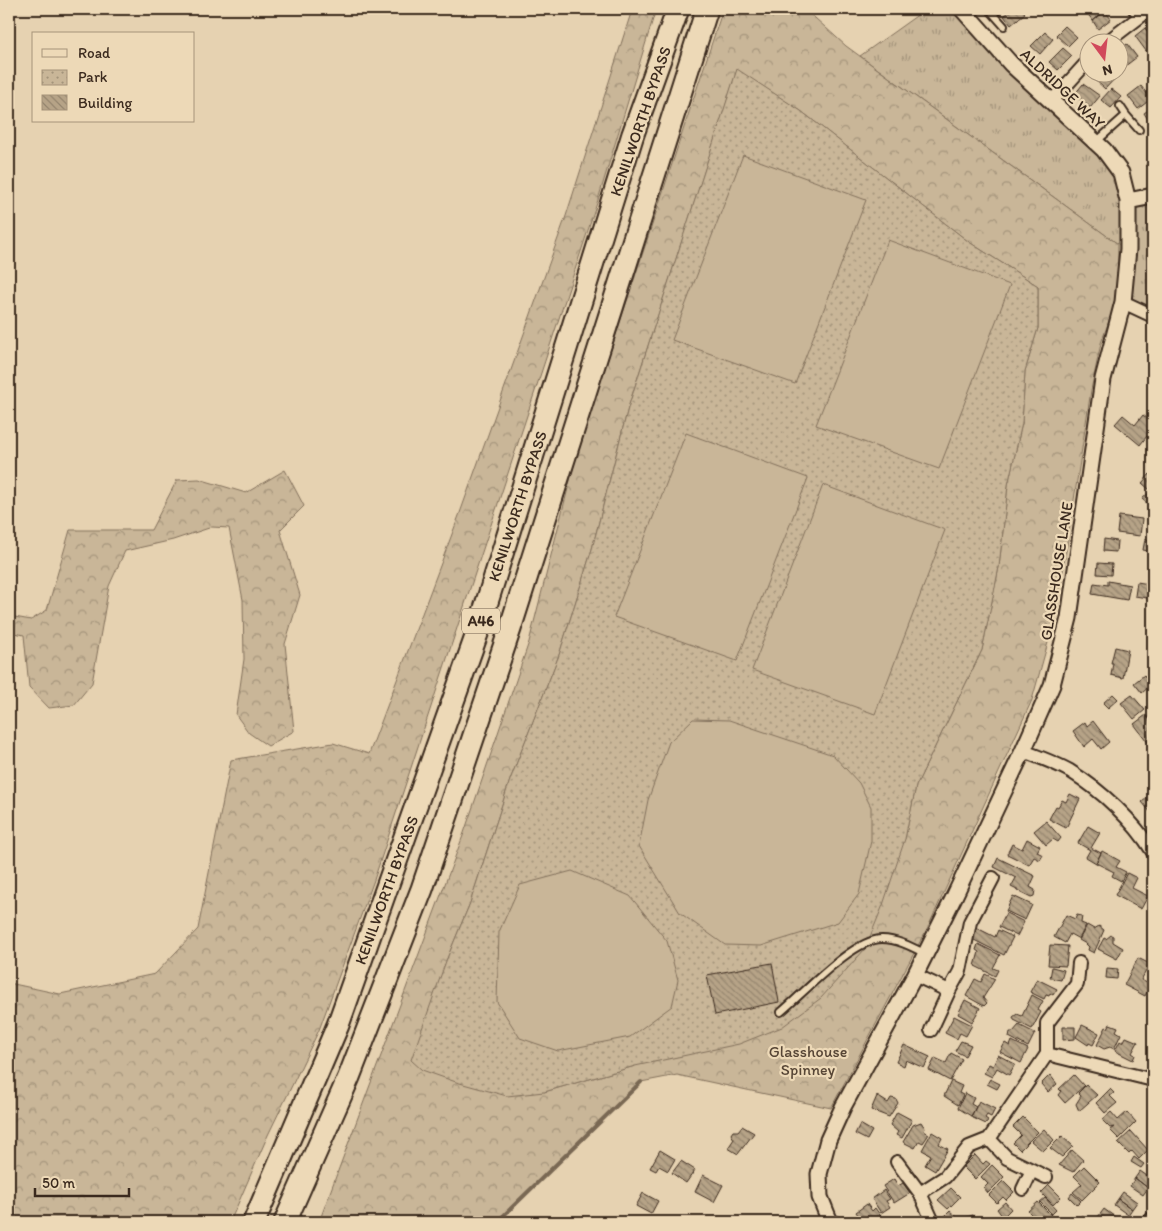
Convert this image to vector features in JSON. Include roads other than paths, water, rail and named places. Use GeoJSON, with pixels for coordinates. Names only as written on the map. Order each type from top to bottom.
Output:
{"type":"FeatureCollection","features":[{"type":"Feature","properties":{"kind":"highway","name":"KENILWORTH BYPASS"},"geometry":{"type":"LineString","coordinates":[[254,1222],[338,1025],[478,631],[633,134],[678,9]]}},
{"type":"Feature","properties":{"kind":"highway","name":"KENILWORTH BYPASS"},"geometry":{"type":"LineString","coordinates":[[285,1222],[349,1077],[426,880],[510,629],[707,9]]}},
{"type":"Feature","properties":{"kind":"street","name":"ALDRIDGE WAY"},"geometry":{"type":"LineString","coordinates":[[962,9],[1011,64],[1096,142],[1116,164],[1123,180],[1128,201]]}},
{"type":"Feature","properties":{"kind":"street"},"geometry":{"type":"LineString","coordinates":[[1116,32],[1134,13],[1150,9]]}},
{"type":"Feature","properties":{"kind":"street"},"geometry":{"type":"LineString","coordinates":[[1051,102],[1080,70]]}},
{"type":"Feature","properties":{"kind":"street"},"geometry":{"type":"LineString","coordinates":[[1128,201],[1153,196]]}},
{"type":"Feature","properties":{"kind":"street","name":"GLASSHOUSE LANE"},"geometry":{"type":"LineString","coordinates":[[830,1222],[820,1197],[819,1174],[828,1140],[843,1107],[926,954],[1023,751],[1052,685],[1070,618],[1098,406],[1123,302],[1128,249],[1128,201]]}},
{"type":"Feature","properties":{"kind":"street"},"geometry":{"type":"LineString","coordinates":[[1123,302],[1153,316]]}},
{"type":"Feature","properties":{"kind":"street"},"geometry":{"type":"LineString","coordinates":[[1023,751],[1070,771],[1114,805],[1150,837],[1153,852]]}},
{"type":"Feature","properties":{"kind":"street"},"geometry":{"type":"LineString","coordinates":[[931,1030],[960,971],[970,922],[993,878]]}},
{"type":"Feature","properties":{"kind":"street"},"geometry":{"type":"LineString","coordinates":[[920,1193],[945,1177],[969,1146],[989,1139],[1047,1054],[1047,1022],[1076,984],[1080,963]]}},
{"type":"Feature","properties":{"kind":"street"},"geometry":{"type":"LineString","coordinates":[[915,975],[949,991]]}},
{"type":"Feature","properties":{"kind":"street"},"geometry":{"type":"LineString","coordinates":[[1047,1054],[1153,1080]]}},
{"type":"Feature","properties":{"kind":"street"},"geometry":{"type":"LineString","coordinates":[[989,1139],[1006,1158],[1046,1177]]}},
{"type":"Feature","properties":{"kind":"street"},"geometry":{"type":"LineString","coordinates":[[897,1162],[920,1193],[934,1222]]}},
{"type":"Feature","properties":{"kind":"street"},"geometry":{"type":"LineString","coordinates":[[1023,1190],[1032,1170]]}},
{"type":"Feature","properties":{"kind":"street"},"geometry":{"type":"LineString","coordinates":[[1148,1222],[1153,1218]]}},
{"type":"Feature","properties":{"kind":"lane"},"geometry":{"type":"LineString","coordinates":[[990,9],[1004,26]]}},
{"type":"Feature","properties":{"kind":"lane"},"geometry":{"type":"LineString","coordinates":[[1120,106],[1139,130]]}},
{"type":"Feature","properties":{"kind":"lane"},"geometry":{"type":"LineString","coordinates":[[1096,142],[1126,115]]}},
{"type":"Feature","properties":{"kind":"lane"},"geometry":{"type":"LineString","coordinates":[[781,1012],[847,954],[871,941],[883,939],[906,944],[926,954]]}},
{"type":"Feature","properties":{"kind":"waterway"},"geometry":{"type":"LineString","coordinates":[[497,1222],[641,1082]]}},
{"type":"Feature","properties":{"kind":"park label","name":"Glasshouse Spinney"},"geometry":{"type":"Point","coordinates":[808,1060]}}]}
